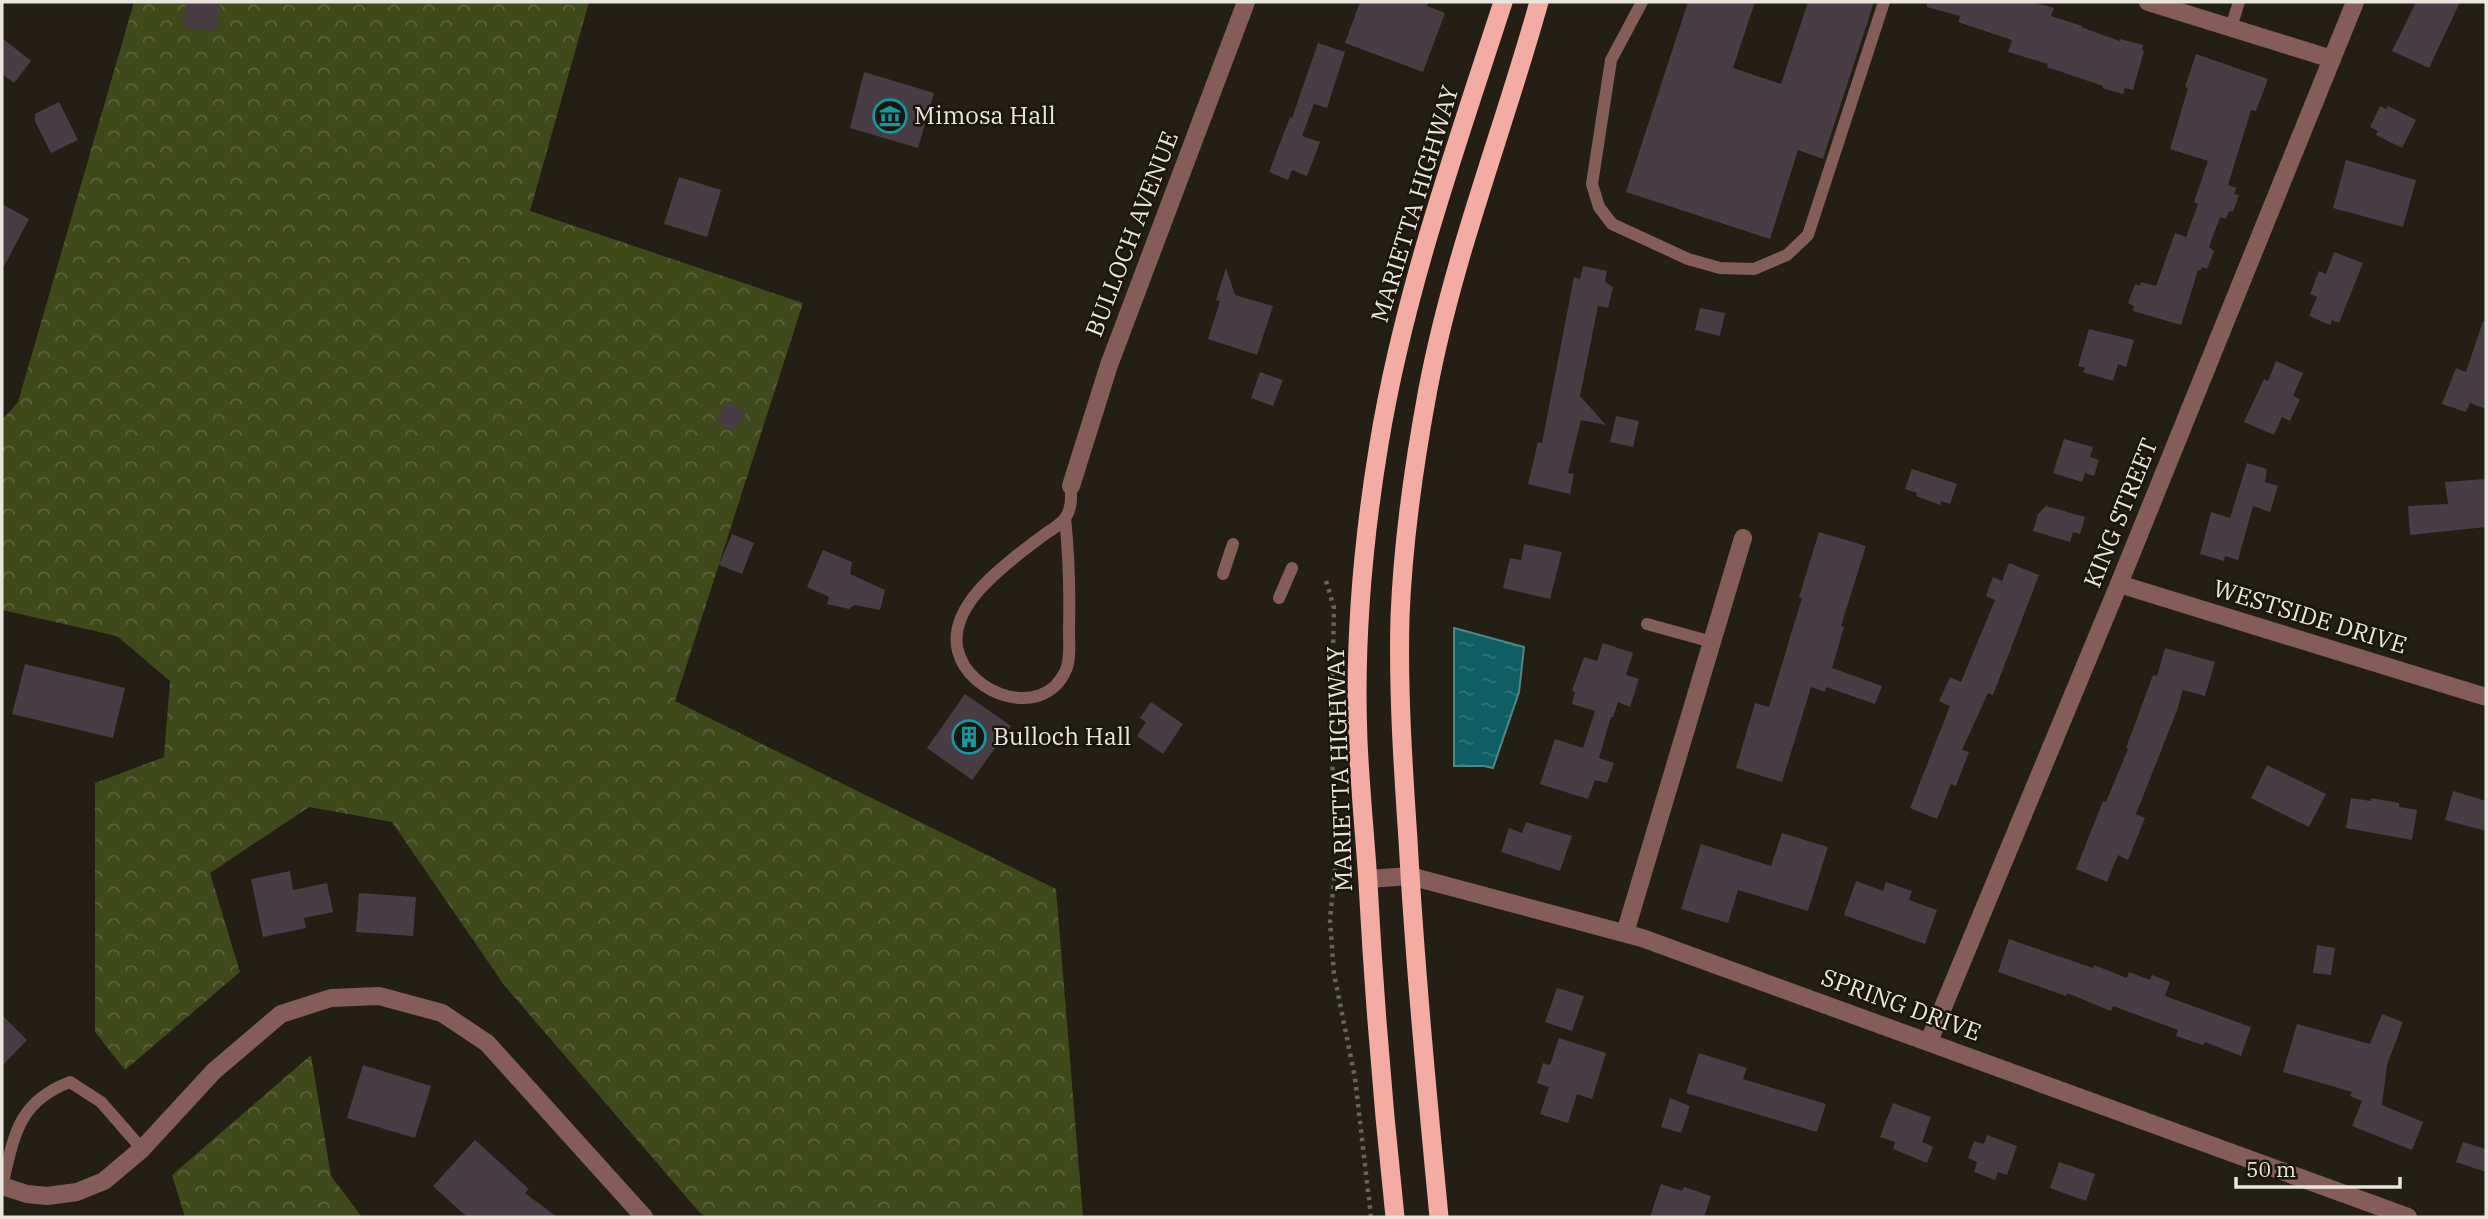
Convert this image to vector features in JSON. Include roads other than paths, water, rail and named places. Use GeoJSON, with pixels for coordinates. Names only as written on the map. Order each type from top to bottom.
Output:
{"type":"FeatureCollection","features":[{"type":"Feature","properties":{"kind":"highway","name":"MARIETTA HIGHWAY"},"geometry":{"type":"LineString","coordinates":[[1395,1217],[1373,977],[1358,738],[1358,671],[1366,536],[1378,444],[1402,326],[1417,270],[1503,2]]}},
{"type":"Feature","properties":{"kind":"highway"},"geometry":{"type":"LineString","coordinates":[[1439,1217],[1410,876],[1402,740],[1401,614],[1410,505],[1429,387],[1455,275],[1539,2]]}},
{"type":"Feature","properties":{"kind":"street","name":"BULLOCH AVENUE"},"geometry":{"type":"LineString","coordinates":[[1071,486],[1109,365],[1246,2]]}},
{"type":"Feature","properties":{"kind":"street"},"geometry":{"type":"LineString","coordinates":[[2148,2],[2332,59]]}},
{"type":"Feature","properties":{"kind":"street","name":"KING STREET"},"geometry":{"type":"LineString","coordinates":[[1929,1041],[2119,584],[2355,2]]}},
{"type":"Feature","properties":{"kind":"street"},"geometry":{"type":"LineString","coordinates":[[1625,933],[1743,538]]}},
{"type":"Feature","properties":{"kind":"street","name":"WESTSIDE DRIVE"},"geometry":{"type":"LineString","coordinates":[[2119,584],[2486,697]]}},
{"type":"Feature","properties":{"kind":"street","name":"SPRING DRIVE"},"geometry":{"type":"LineString","coordinates":[[1368,879],[1410,876],[1625,933],[1929,1041],[2408,1217]]}},
{"type":"Feature","properties":{"kind":"street"},"geometry":{"type":"LineString","coordinates":[[2,1186],[27,1194],[47,1196],[77,1192],[104,1181],[142,1149],[214,1071],[281,1014],[331,998],[379,996],[442,1013],[487,1043],[644,1217]]}},
{"type":"Feature","properties":{"kind":"lane"},"geometry":{"type":"LineString","coordinates":[[1642,2],[1611,60],[1592,184],[1599,206],[1612,224],[1688,259],[1720,268],[1754,270],[1787,256],[1808,235],[1884,2]]}},
{"type":"Feature","properties":{"kind":"lane"},"geometry":{"type":"LineString","coordinates":[[2231,27],[2239,2]]}},
{"type":"Feature","properties":{"kind":"lane"},"geometry":{"type":"LineString","coordinates":[[1065,519],[1001,568],[970,599],[963,615],[958,632],[957,651],[971,676],[991,691],[1013,698],[1034,697],[1053,687],[1066,671],[1069,647],[1070,561],[1065,519],[1072,502],[1071,486]]}},
{"type":"Feature","properties":{"kind":"lane"},"geometry":{"type":"LineString","coordinates":[[1223,574],[1233,544]]}},
{"type":"Feature","properties":{"kind":"lane"},"geometry":{"type":"LineString","coordinates":[[1279,597],[1292,568]]}},
{"type":"Feature","properties":{"kind":"lane"},"geometry":{"type":"LineString","coordinates":[[1647,624],[1712,642]]}},
{"type":"Feature","properties":{"kind":"lane"},"geometry":{"type":"LineString","coordinates":[[2,1186],[17,1128],[26,1114],[36,1102],[56,1087],[70,1082],[101,1102],[142,1149]]}},
{"type":"Feature","properties":{"kind":"water"},"geometry":{"type":"Polygon","coordinates":[[[1454,628],[1524,647],[1519,692],[1493,768],[1454,766],[1454,628]]]}},
{"type":"Feature","properties":{"kind":"place","name":"Mimosa Hall"},"geometry":{"type":"Point","coordinates":[890,116]}},
{"type":"Feature","properties":{"kind":"place","name":"Bulloch Hall"},"geometry":{"type":"Point","coordinates":[969,737]}}]}
